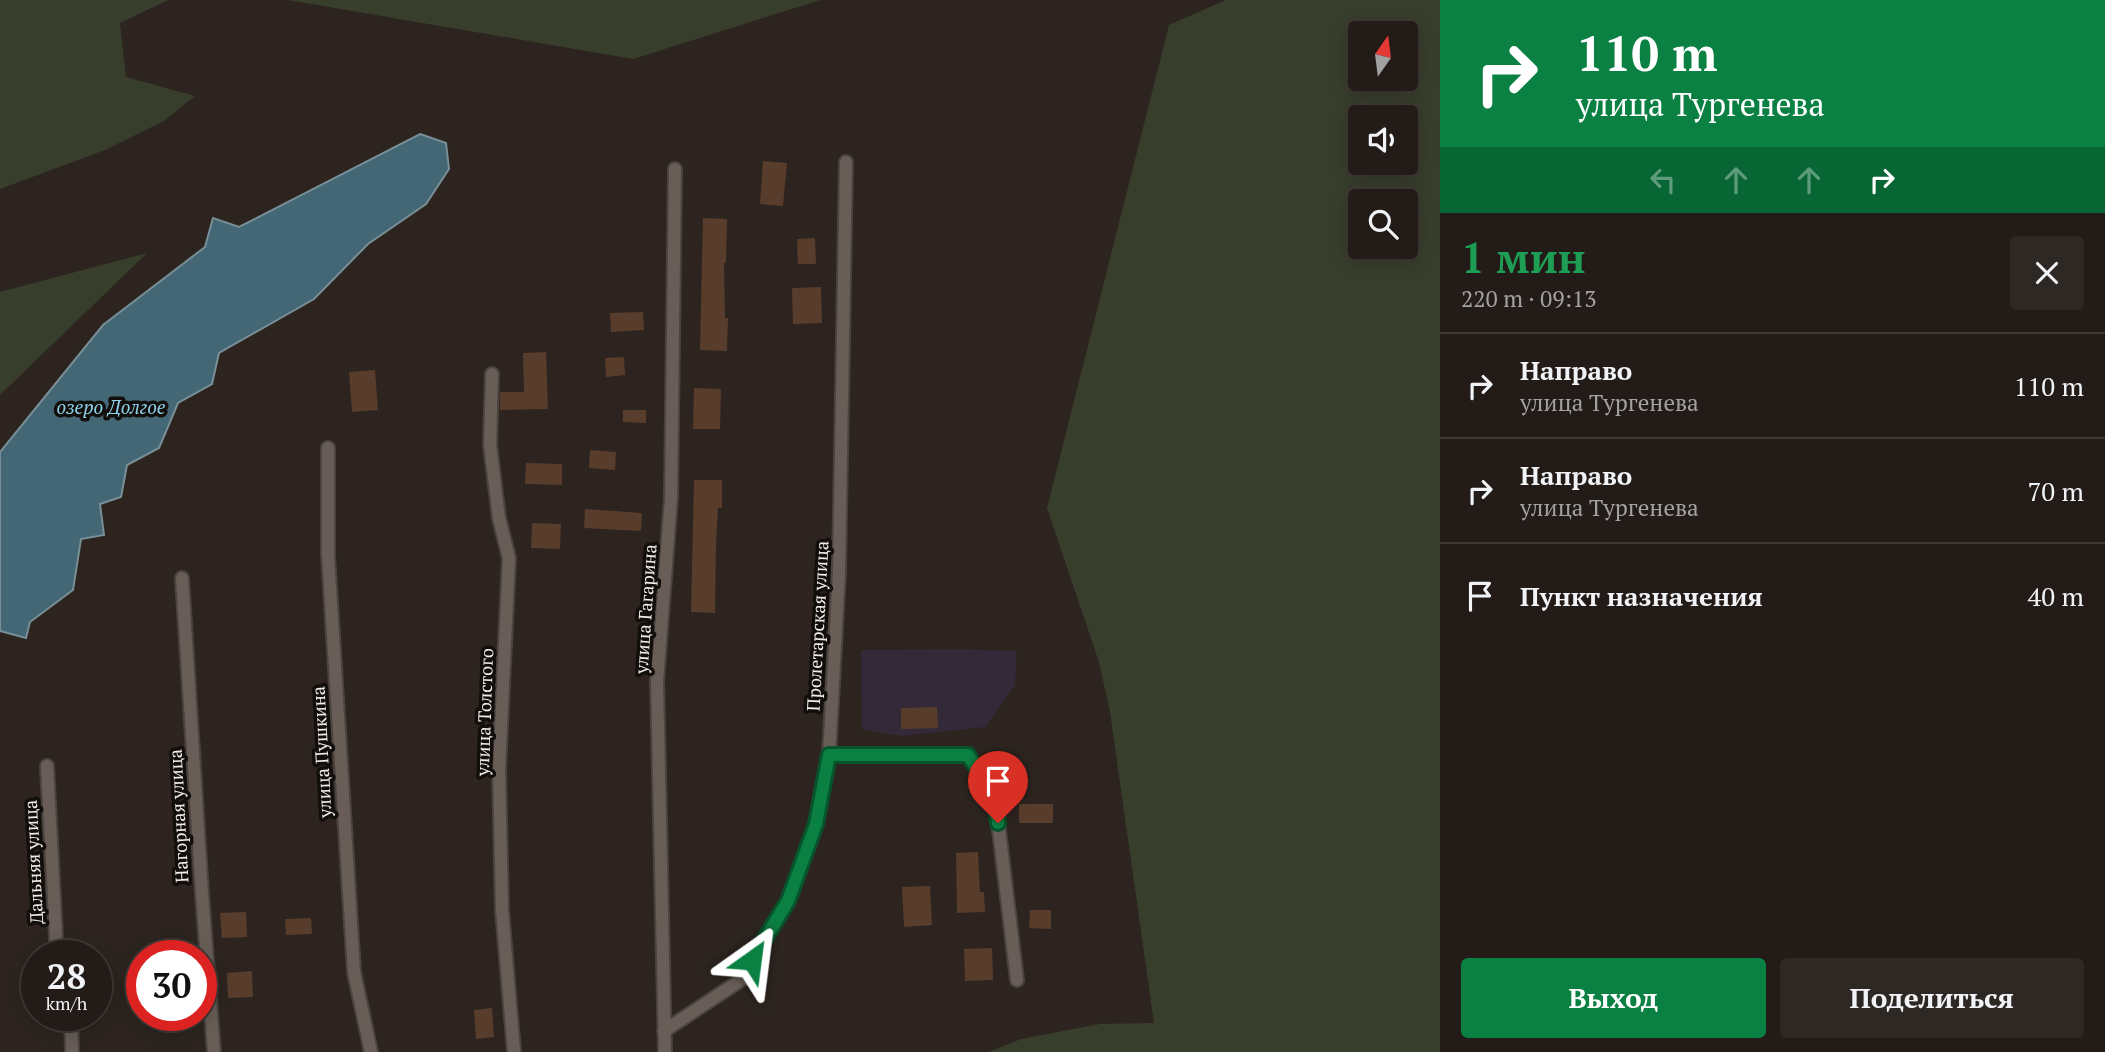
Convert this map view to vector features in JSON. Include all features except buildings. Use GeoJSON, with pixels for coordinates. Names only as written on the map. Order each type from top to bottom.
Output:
{"type":"FeatureCollection","features":[{"type":"Feature","properties":{"kind":"street","name":"Пролетарская улица"},"geometry":{"type":"LineString","coordinates":[[664,1031],[741,979],[788,901],[816,824],[829,755],[839,571],[846,162]]}},
{"type":"Feature","properties":{"kind":"street","name":"улица Гагарина"},"geometry":{"type":"LineString","coordinates":[[665,1052],[657,681],[671,498],[675,169]]}},
{"type":"Feature","properties":{"kind":"street","name":"улица Толстого"},"geometry":{"type":"LineString","coordinates":[[492,374],[490,445],[499,518],[509,558],[499,769],[502,911],[514,1052]]}},
{"type":"Feature","properties":{"kind":"street","name":"улица Пушкина"},"geometry":{"type":"LineString","coordinates":[[328,447],[330,579],[354,972],[372,1052]]}},
{"type":"Feature","properties":{"kind":"street","name":"Нагорная улица"},"geometry":{"type":"LineString","coordinates":[[182,578],[214,1052]]}},
{"type":"Feature","properties":{"kind":"street"},"geometry":{"type":"LineString","coordinates":[[829,755],[968,755],[995,797],[1017,980]]}},
{"type":"Feature","properties":{"kind":"street","name":"Дальняя улица"},"geometry":{"type":"LineString","coordinates":[[47,766],[56,940]]}},
{"type":"Feature","properties":{"kind":"street"},"geometry":{"type":"LineString","coordinates":[[71,1031],[72,1052]]}},
{"type":"Feature","properties":{"kind":"shaded area"},"geometry":{"type":"Polygon","coordinates":[[[861,650],[1017,651],[1015,685],[985,727],[901,736],[862,729],[861,650]]]}},
{"type":"Feature","properties":{"kind":"green space"},"geometry":{"type":"Polygon","coordinates":[[[0,0],[168,0],[120,23],[126,77],[195,96],[164,121],[105,150],[0,189],[0,0]]]}},
{"type":"Feature","properties":{"kind":"green space"},"geometry":{"type":"Polygon","coordinates":[[[288,0],[820,0],[633,59],[288,0]]]}},
{"type":"Feature","properties":{"kind":"green space"},"geometry":{"type":"Polygon","coordinates":[[[1226,0],[1440,0],[1440,1052],[988,1052],[1021,1039],[1100,1024],[1154,1023],[1110,712],[1099,662],[1047,508],[1169,25],[1226,0]]]}},
{"type":"Feature","properties":{"kind":"green space"},"geometry":{"type":"Polygon","coordinates":[[[147,253],[0,395],[0,292],[147,253]]]}},
{"type":"Feature","properties":{"kind":"water","name":"озеро Долгое"},"geometry":{"type":"Polygon","coordinates":[[[420,134],[446,143],[449,169],[426,204],[368,244],[314,299],[219,353],[212,384],[178,403],[159,448],[127,465],[121,497],[100,504],[104,535],[81,539],[73,590],[30,622],[26,638],[0,631],[0,452],[103,325],[205,247],[213,218],[239,227],[420,134]]]}},
{"type":"Feature","properties":{"kind":"route"},"geometry":{"type":"LineString","coordinates":[[752,960],[788,901],[816,824],[829,755],[968,755],[995,797],[998,823]]}}]}
